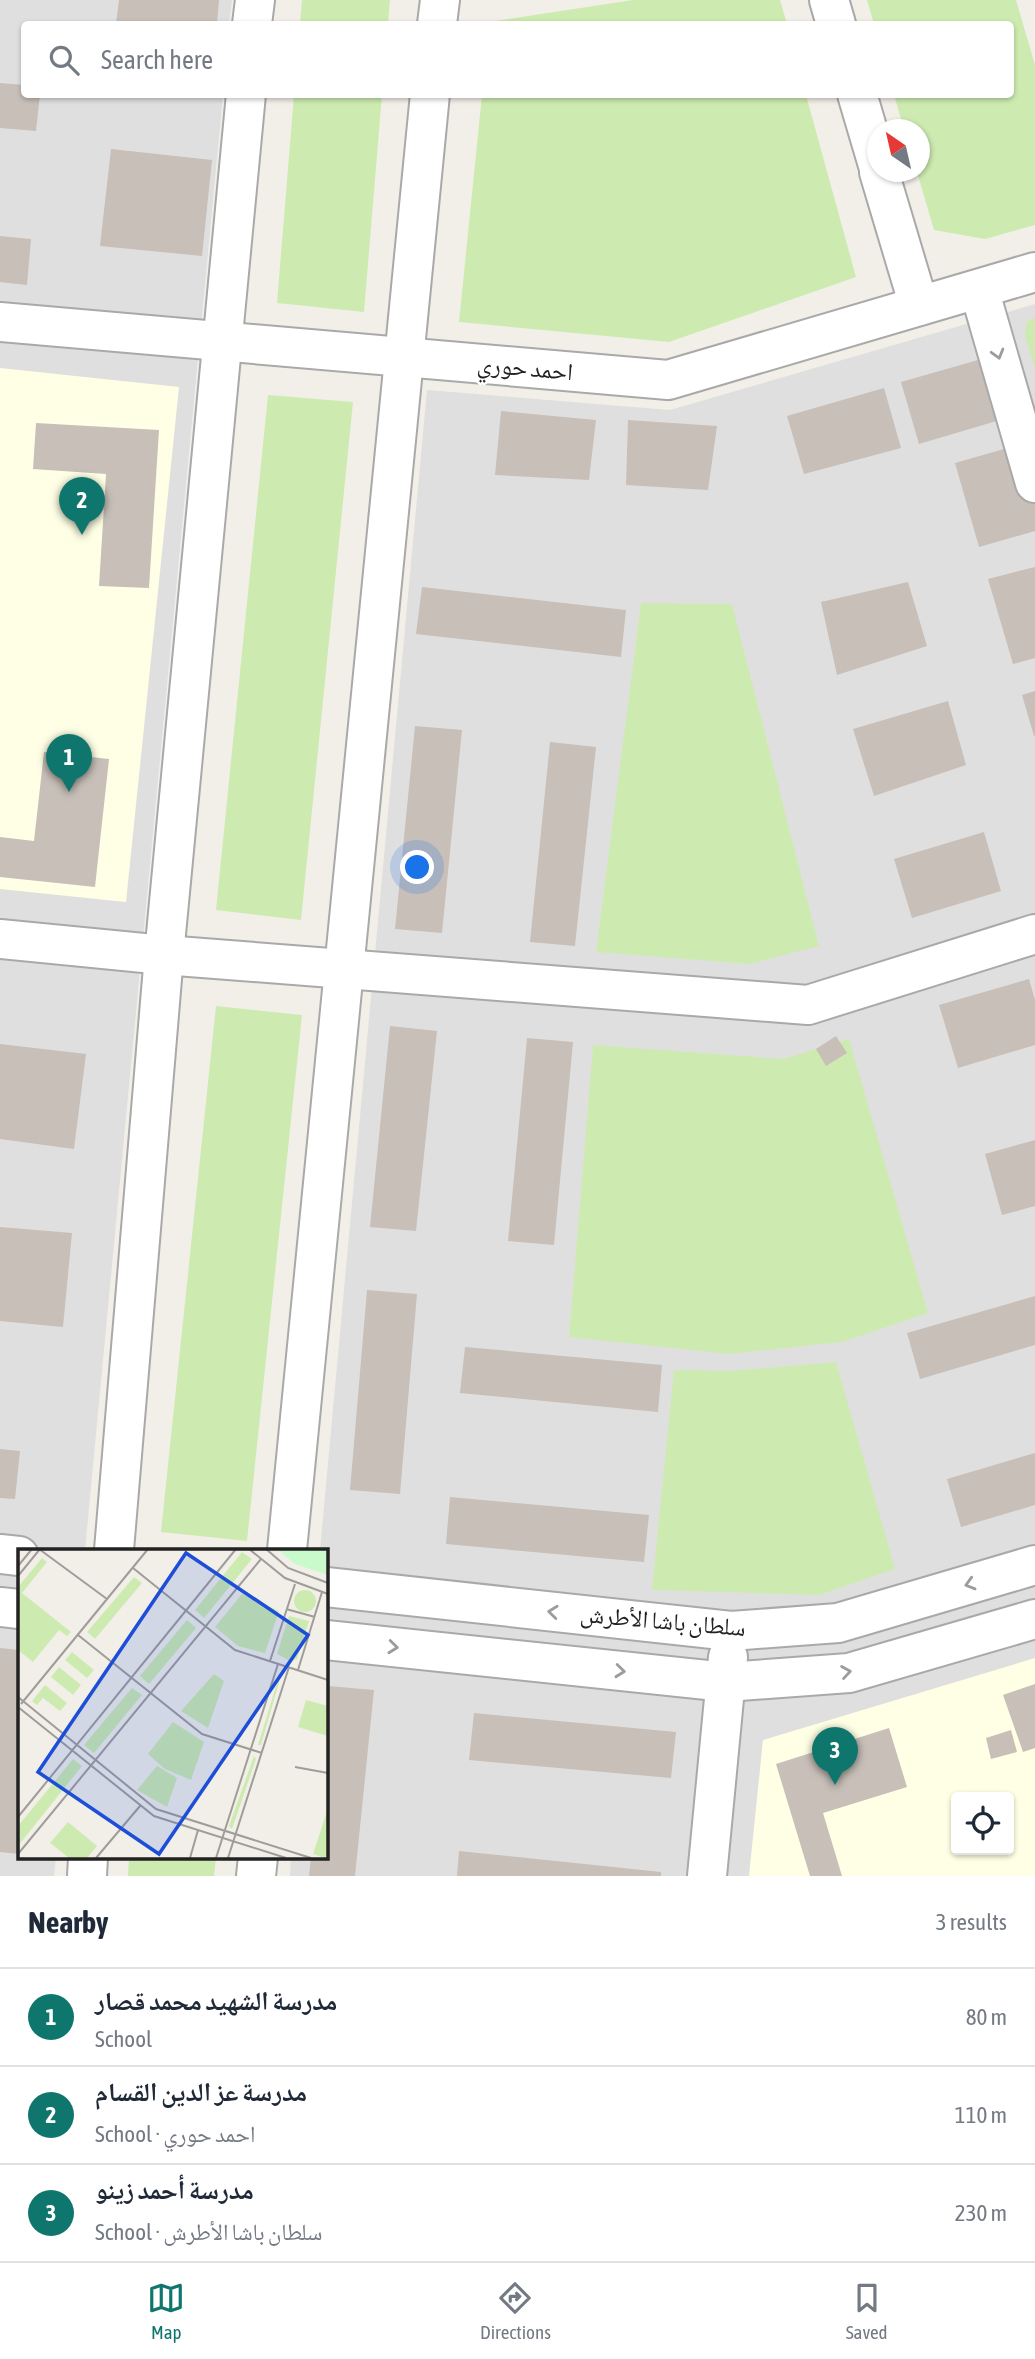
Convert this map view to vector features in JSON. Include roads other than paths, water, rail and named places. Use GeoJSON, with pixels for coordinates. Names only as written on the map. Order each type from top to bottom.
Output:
{"type":"FeatureCollection","features":[{"type":"Feature","properties":{"kind":"street"},"geometry":{"type":"LineString","coordinates":[[252,21],[255,0]]}},
{"type":"Feature","properties":{"kind":"street"},"geometry":{"type":"LineString","coordinates":[[437,21],[440,0]]}},
{"type":"Feature","properties":{"kind":"street"},"geometry":{"type":"LineString","coordinates":[[829,0],[835,21]]}},
{"type":"Feature","properties":{"kind":"street"},"geometry":{"type":"LineString","coordinates":[[114,1549],[164,954],[246,98]]}},
{"type":"Feature","properties":{"kind":"street"},"geometry":{"type":"LineString","coordinates":[[287,1549],[430,98]]}},
{"type":"Feature","properties":{"kind":"street"},"geometry":{"type":"LineString","coordinates":[[858,98],[867,130]]}},
{"type":"Feature","properties":{"kind":"street"},"geometry":{"type":"LineString","coordinates":[[882,182],[919,306]]}},
{"type":"Feature","properties":{"kind":"street","name":"احمد حوري"},"geometry":{"type":"LineString","coordinates":[[0,322],[668,380],[1035,272]]}},
{"type":"Feature","properties":{"kind":"street"},"geometry":{"type":"LineString","coordinates":[[979,289],[1035,483]]}},
{"type":"Feature","properties":{"kind":"street"},"geometry":{"type":"LineString","coordinates":[[0,939],[346,969],[808,1004],[1035,934]]}},
{"type":"Feature","properties":{"kind":"street"},"geometry":{"type":"LineString","coordinates":[[0,1554],[18,1556]]}},
{"type":"Feature","properties":{"kind":"street","name":"سلطان باشا الأطرش"},"geometry":{"type":"LineString","coordinates":[[327,1587],[731,1631],[838,1623],[1035,1565]]}},
{"type":"Feature","properties":{"kind":"street"},"geometry":{"type":"LineString","coordinates":[[0,1607],[18,1609]]}},
{"type":"Feature","properties":{"kind":"street"},"geometry":{"type":"LineString","coordinates":[[327,1640],[726,1682],[849,1673],[1035,1619]]}},
{"type":"Feature","properties":{"kind":"street"},"geometry":{"type":"LineString","coordinates":[[707,1876],[731,1631]]}},
{"type":"Feature","properties":{"kind":"street"},"geometry":{"type":"LineString","coordinates":[[87,1876],[88,1858]]}},
{"type":"Feature","properties":{"kind":"street"},"geometry":{"type":"LineString","coordinates":[[256,1876],[258,1858]]}},
{"type":"Feature","properties":{"kind":"place","name":"مدرسة عز الدين القسام"},"geometry":{"type":"Point","coordinates":[82,535]}},
{"type":"Feature","properties":{"kind":"place","name":"مدرسة الشهيد محمد قصار"},"geometry":{"type":"Point","coordinates":[69,792]}},
{"type":"Feature","properties":{"kind":"place","name":"مدرسة أحمد زينو"},"geometry":{"type":"Point","coordinates":[835,1785]}}]}
